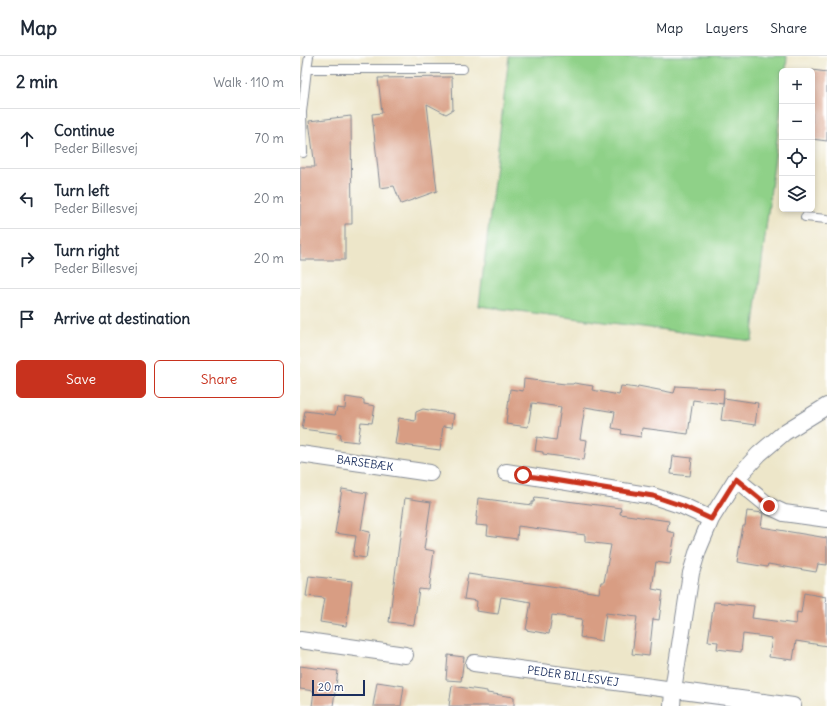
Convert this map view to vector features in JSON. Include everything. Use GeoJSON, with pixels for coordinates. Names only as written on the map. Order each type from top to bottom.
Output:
{"type":"FeatureCollection","features":[{"type":"Feature","properties":{"kind":"street"},"geometry":{"type":"LineString","coordinates":[[672,706],[673,690],[691,573],[698,550],[711,519],[736,479],[759,454],[785,432],[827,406]]}},
{"type":"Feature","properties":{"kind":"street","name":"BARSEBÆK"},"geometry":{"type":"LineString","coordinates":[[300,454],[430,473]]}},
{"type":"Feature","properties":{"kind":"street"},"geometry":{"type":"LineString","coordinates":[[506,472],[653,496],[683,506],[711,519]]}},
{"type":"Feature","properties":{"kind":"street"},"geometry":{"type":"LineString","coordinates":[[736,479],[769,506],[784,513],[827,519]]}},
{"type":"Feature","properties":{"kind":"street"},"geometry":{"type":"LineString","coordinates":[[300,640],[405,655]]}},
{"type":"Feature","properties":{"kind":"street","name":"PEDER BILLESVEJ"},"geometry":{"type":"LineString","coordinates":[[474,663],[793,706]]}},
{"type":"Feature","properties":{"kind":"lane"},"geometry":{"type":"LineString","coordinates":[[303,153],[302,112],[309,56]]}},
{"type":"Feature","properties":{"kind":"lane"},"geometry":{"type":"LineString","coordinates":[[307,69],[463,69]]}},
{"type":"Feature","properties":{"kind":"lane"},"geometry":{"type":"LineString","coordinates":[[805,217],[827,219]]}},
{"type":"Feature","properties":{"kind":"green space"},"geometry":{"type":"Polygon","coordinates":[[[509,56],[787,56],[786,68],[779,68],[779,124],[752,341],[479,306],[509,56]]]}},
{"type":"Feature","properties":{"kind":"building"},"geometry":{"type":"Polygon","coordinates":[[[815,70],[827,72],[827,141],[815,139],[815,70]]]}},
{"type":"Feature","properties":{"kind":"building"},"geometry":{"type":"Polygon","coordinates":[[[452,77],[453,110],[446,114],[427,104],[437,191],[401,204],[394,186],[380,188],[372,114],[382,113],[378,78],[452,77]]]}},
{"type":"Feature","properties":{"kind":"building"},"geometry":{"type":"Polygon","coordinates":[[[351,116],[352,224],[345,224],[345,260],[300,260],[300,167],[315,167],[309,121],[351,116]]]}},
{"type":"Feature","properties":{"kind":"building"},"geometry":{"type":"Polygon","coordinates":[[[524,379],[593,386],[592,390],[619,395],[621,386],[637,388],[638,386],[674,393],[676,386],[724,389],[723,404],[693,400],[688,434],[642,428],[641,437],[621,434],[622,430],[612,428],[615,412],[585,407],[580,439],[587,440],[584,460],[543,454],[543,452],[535,451],[537,437],[556,440],[561,407],[532,403],[528,427],[506,424],[510,389],[523,391],[524,379]]]}},
{"type":"Feature","properties":{"kind":"building"},"geometry":{"type":"Polygon","coordinates":[[[346,397],[364,400],[364,404],[375,406],[372,423],[361,422],[358,442],[340,440],[341,434],[302,429],[305,411],[335,415],[337,408],[345,409],[346,397]]]}},
{"type":"Feature","properties":{"kind":"building"},"geometry":{"type":"Polygon","coordinates":[[[724,398],[758,403],[755,425],[721,420],[724,398]]]}},
{"type":"Feature","properties":{"kind":"building"},"geometry":{"type":"Polygon","coordinates":[[[423,409],[454,414],[452,427],[443,426],[440,450],[395,444],[399,418],[415,421],[416,412],[423,409]]]}},
{"type":"Feature","properties":{"kind":"building"},"geometry":{"type":"Polygon","coordinates":[[[673,456],[692,458],[690,476],[671,474],[673,456]]]}},
{"type":"Feature","properties":{"kind":"building"},"geometry":{"type":"Polygon","coordinates":[[[342,489],[367,493],[361,530],[370,532],[366,558],[353,556],[356,536],[335,533],[342,489]]]}},
{"type":"Feature","properties":{"kind":"building"},"geometry":{"type":"Polygon","coordinates":[[[535,497],[621,508],[620,514],[669,521],[667,531],[675,533],[670,564],[656,562],[652,589],[663,591],[659,620],[653,619],[649,656],[632,654],[637,617],[606,613],[602,641],[580,637],[582,619],[552,615],[549,634],[526,630],[531,602],[501,597],[498,614],[476,611],[477,601],[464,599],[468,574],[599,593],[601,582],[604,582],[611,545],[585,542],[585,535],[518,526],[517,539],[487,535],[488,526],[476,525],[478,498],[532,505],[535,497]]]}},
{"type":"Feature","properties":{"kind":"building"},"geometry":{"type":"Polygon","coordinates":[[[405,498],[431,502],[424,549],[434,551],[429,590],[419,589],[414,625],[389,622],[405,498]]]}},
{"type":"Feature","properties":{"kind":"building"},"geometry":{"type":"Polygon","coordinates":[[[747,511],[763,513],[761,527],[827,538],[827,565],[818,564],[816,572],[768,564],[767,567],[737,562],[747,511]]]}},
{"type":"Feature","properties":{"kind":"building"},"geometry":{"type":"Polygon","coordinates":[[[309,576],[352,581],[346,626],[320,622],[324,598],[306,596],[309,576]]]}},
{"type":"Feature","properties":{"kind":"building"},"geometry":{"type":"Polygon","coordinates":[[[804,593],[826,597],[827,646],[796,641],[793,660],[769,657],[772,638],[743,634],[741,652],[717,649],[718,642],[708,641],[714,602],[754,606],[752,618],[796,624],[797,612],[801,613],[804,593]]]}},
{"type":"Feature","properties":{"kind":"building"},"geometry":{"type":"Polygon","coordinates":[[[448,655],[464,657],[461,681],[446,680],[448,655]]]}},
{"type":"Feature","properties":{"kind":"building"},"geometry":{"type":"Polygon","coordinates":[[[300,666],[338,671],[333,706],[312,706],[314,691],[300,689],[300,666]]]}},
{"type":"Feature","properties":{"kind":"building"},"geometry":{"type":"Polygon","coordinates":[[[377,682],[404,686],[401,706],[373,706],[377,682]]]}},
{"type":"Feature","properties":{"kind":"building"},"geometry":{"type":"Polygon","coordinates":[[[452,686],[514,697],[514,706],[449,706],[452,686]]]}},
{"type":"Feature","properties":{"kind":"route"},"geometry":{"type":"LineString","coordinates":[[523,475],[653,496],[683,506],[711,519],[736,479],[769,506]]}}]}
